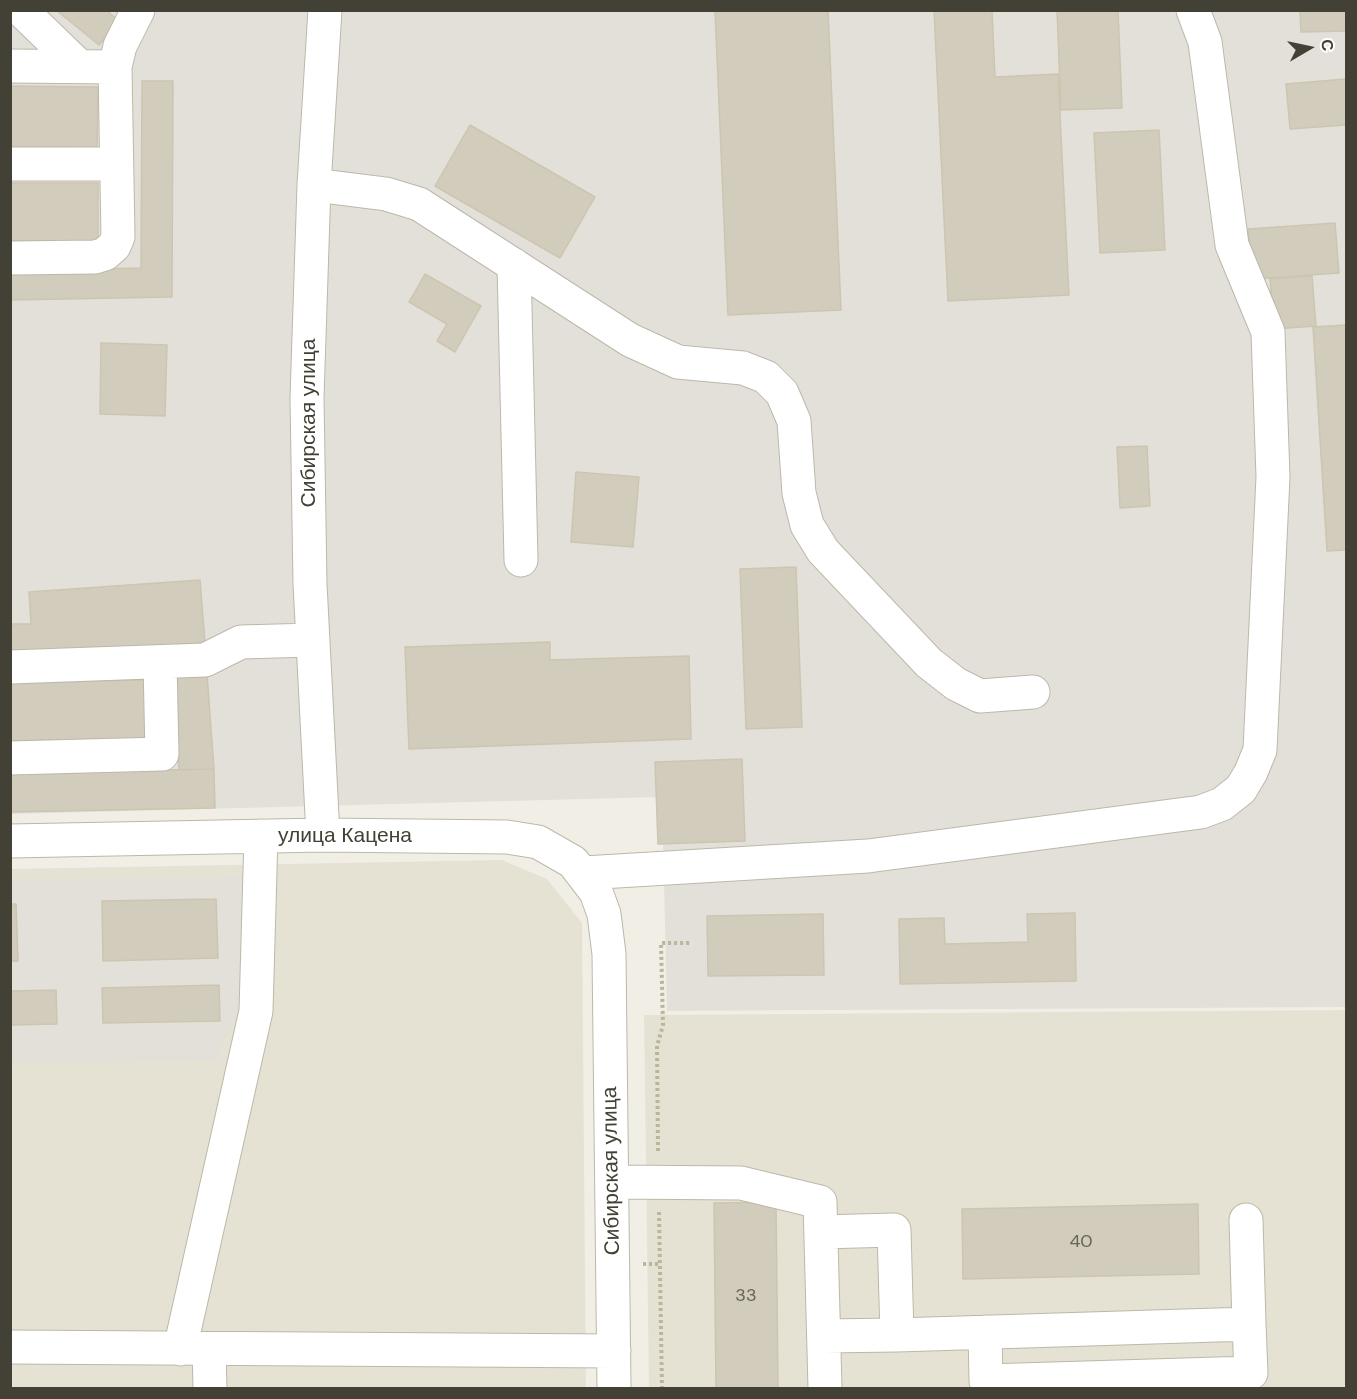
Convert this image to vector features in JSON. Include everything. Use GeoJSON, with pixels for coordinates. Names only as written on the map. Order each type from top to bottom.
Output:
{"type":"FeatureCollection","features":[{"type":"Feature","properties":{"kind":"street"},"geometry":{"type":"LineString","coordinates":[[21,10],[79,66]]}},
{"type":"Feature","properties":{"kind":"street"},"geometry":{"type":"LineString","coordinates":[[10,258],[95,257],[105,254],[118,237],[115,164],[116,67],[120,46],[138,10]]}},
{"type":"Feature","properties":{"kind":"street","name":"Сибирская улица"},"geometry":{"type":"LineString","coordinates":[[323,835],[313,640],[307,398],[314,185],[324,10]]}},
{"type":"Feature","properties":{"kind":"street"},"geometry":{"type":"LineString","coordinates":[[584,873],[868,856],[1201,812],[1222,804],[1241,789],[1260,750],[1273,477],[1268,332],[1232,245],[1205,42],[1193,10]]}},
{"type":"Feature","properties":{"kind":"street"},"geometry":{"type":"LineString","coordinates":[[10,66],[116,67]]}},
{"type":"Feature","properties":{"kind":"street"},"geometry":{"type":"LineString","coordinates":[[10,164],[115,164]]}},
{"type":"Feature","properties":{"kind":"street"},"geometry":{"type":"LineString","coordinates":[[314,185],[386,194],[419,204],[630,340],[678,362],[743,368],[766,377],[782,393],[794,422],[799,493],[807,525],[823,551],[929,663],[956,684],[980,696],[1033,692]]}},
{"type":"Feature","properties":{"kind":"street"},"geometry":{"type":"LineString","coordinates":[[514,265],[521,560]]}},
{"type":"Feature","properties":{"kind":"street"},"geometry":{"type":"LineString","coordinates":[[10,667],[205,660],[242,642],[313,640]]}},
{"type":"Feature","properties":{"kind":"street"},"geometry":{"type":"LineString","coordinates":[[10,758],[162,754],[160,662]]}},
{"type":"Feature","properties":{"kind":"street","name":"улица Кацена"},"geometry":{"type":"LineString","coordinates":[[10,841],[323,835],[507,837],[538,842],[557,851],[584,873],[596,892],[604,915],[609,954]]}},
{"type":"Feature","properties":{"kind":"street"},"geometry":{"type":"LineString","coordinates":[[210,1389],[194,1349],[256,1011],[261,836]]}},
{"type":"Feature","properties":{"kind":"street","name":"Сибирская улица"},"geometry":{"type":"LineString","coordinates":[[609,954],[614,1389]]}},
{"type":"Feature","properties":{"kind":"street"},"geometry":{"type":"LineString","coordinates":[[613,1182],[741,1183],[820,1202],[825,1389]]}},
{"type":"Feature","properties":{"kind":"street"},"geometry":{"type":"LineString","coordinates":[[985,1332],[986,1382],[1251,1373],[1246,1220]]}},
{"type":"Feature","properties":{"kind":"street"},"geometry":{"type":"LineString","coordinates":[[821,1232],[894,1230],[897,1335]]}},
{"type":"Feature","properties":{"kind":"street"},"geometry":{"type":"LineString","coordinates":[[824,1336],[1249,1324]]}},
{"type":"Feature","properties":{"kind":"street"},"geometry":{"type":"LineString","coordinates":[[10,1347],[614,1351]]}},
{"type":"Feature","properties":{"kind":"shaded area"},"geometry":{"type":"Polygon","coordinates":[[[10,11],[1346,11],[1346,1007],[667,1011],[662,797],[11,814],[10,11]]]}},
{"type":"Feature","properties":{"kind":"shaded area"},"geometry":{"type":"Polygon","coordinates":[[[502,860],[547,879],[582,923],[586,1388],[11,1388],[10,869],[502,860]]]}},
{"type":"Feature","properties":{"kind":"shaded area"},"geometry":{"type":"Polygon","coordinates":[[[242,877],[240,1006],[216,1061],[11,1063],[10,881],[242,877]]]}},
{"type":"Feature","properties":{"kind":"shaded area"},"geometry":{"type":"Polygon","coordinates":[[[1346,1010],[1346,1388],[649,1388],[644,1015],[1346,1010]]]}},
{"type":"Feature","properties":{"kind":"building"},"geometry":{"type":"Polygon","coordinates":[[[56,10],[106,10],[119,21],[99,45],[56,10]]]}},
{"type":"Feature","properties":{"kind":"building"},"geometry":{"type":"Polygon","coordinates":[[[715,10],[828,10],[841,310],[728,315],[715,10]]]}},
{"type":"Feature","properties":{"kind":"building"},"geometry":{"type":"Polygon","coordinates":[[[934,10],[992,10],[995,77],[1058,74],[1069,295],[948,301],[934,10]]]}},
{"type":"Feature","properties":{"kind":"building"},"geometry":{"type":"Polygon","coordinates":[[[1057,10],[1118,10],[1122,108],[1061,110],[1057,10]]]}},
{"type":"Feature","properties":{"kind":"building"},"geometry":{"type":"Polygon","coordinates":[[[1300,10],[1346,10],[1346,31],[1301,32],[1300,10]]]}},
{"type":"Feature","properties":{"kind":"building"},"geometry":{"type":"Polygon","coordinates":[[[1346,79],[1346,125],[1290,129],[1286,84],[1346,79]]]}},
{"type":"Feature","properties":{"kind":"building"},"geometry":{"type":"Polygon","coordinates":[[[142,81],[173,81],[172,297],[10,300],[10,271],[141,268],[142,81]]]}},
{"type":"Feature","properties":{"kind":"building"},"geometry":{"type":"Polygon","coordinates":[[[10,86],[98,87],[97,148],[10,147],[10,86]]]}},
{"type":"Feature","properties":{"kind":"building"},"geometry":{"type":"Polygon","coordinates":[[[470,125],[595,197],[560,258],[435,186],[470,125]]]}},
{"type":"Feature","properties":{"kind":"building"},"geometry":{"type":"Polygon","coordinates":[[[1159,130],[1165,250],[1100,253],[1094,133],[1159,130]]]}},
{"type":"Feature","properties":{"kind":"building"},"geometry":{"type":"Polygon","coordinates":[[[10,183],[98,183],[98,241],[10,241],[10,183]]]}},
{"type":"Feature","properties":{"kind":"building"},"geometry":{"type":"Polygon","coordinates":[[[1335,223],[1339,273],[1252,279],[1248,229],[1335,223]]]}},
{"type":"Feature","properties":{"kind":"building"},"geometry":{"type":"Polygon","coordinates":[[[425,274],[481,306],[455,352],[437,341],[447,324],[409,302],[425,274]]]}},
{"type":"Feature","properties":{"kind":"building"},"geometry":{"type":"Polygon","coordinates":[[[1312,276],[1316,326],[1274,329],[1270,279],[1312,276]]]}},
{"type":"Feature","properties":{"kind":"building"},"geometry":{"type":"Polygon","coordinates":[[[1346,325],[1346,550],[1327,551],[1313,327],[1346,325]]]}},
{"type":"Feature","properties":{"kind":"building"},"geometry":{"type":"Polygon","coordinates":[[[101,343],[167,345],[165,416],[100,414],[101,343]]]}},
{"type":"Feature","properties":{"kind":"building"},"geometry":{"type":"Polygon","coordinates":[[[1147,446],[1150,506],[1120,508],[1117,447],[1147,446]]]}},
{"type":"Feature","properties":{"kind":"building"},"geometry":{"type":"Polygon","coordinates":[[[576,472],[639,477],[633,547],[571,542],[576,472]]]}},
{"type":"Feature","properties":{"kind":"building"},"geometry":{"type":"Polygon","coordinates":[[[796,567],[802,727],[746,729],[740,569],[796,567]]]}},
{"type":"Feature","properties":{"kind":"building"},"geometry":{"type":"Polygon","coordinates":[[[200,580],[205,643],[10,653],[10,624],[31,624],[29,592],[200,580]]]}},
{"type":"Feature","properties":{"kind":"building"},"geometry":{"type":"Polygon","coordinates":[[[550,642],[550,660],[689,656],[691,739],[409,749],[405,647],[550,642]]]}},
{"type":"Feature","properties":{"kind":"building"},"geometry":{"type":"Polygon","coordinates":[[[207,674],[214,769],[179,770],[172,677],[207,674]]]}},
{"type":"Feature","properties":{"kind":"building"},"geometry":{"type":"Polygon","coordinates":[[[147,680],[149,738],[10,741],[10,683],[147,680]]]}},
{"type":"Feature","properties":{"kind":"building"},"geometry":{"type":"Polygon","coordinates":[[[742,759],[745,841],[658,844],[655,762],[742,759]]]}},
{"type":"Feature","properties":{"kind":"building"},"geometry":{"type":"Polygon","coordinates":[[[214,769],[215,808],[10,812],[10,773],[214,769]]]}},
{"type":"Feature","properties":{"kind":"building"},"geometry":{"type":"Polygon","coordinates":[[[216,899],[218,958],[103,961],[102,901],[216,899]]]}},
{"type":"Feature","properties":{"kind":"building"},"geometry":{"type":"Polygon","coordinates":[[[10,904],[16,904],[18,961],[10,961],[10,904]]]}},
{"type":"Feature","properties":{"kind":"building"},"geometry":{"type":"Polygon","coordinates":[[[1075,913],[1076,981],[900,984],[899,919],[944,918],[945,944],[1028,942],[1027,914],[1075,913]]]}},
{"type":"Feature","properties":{"kind":"building"},"geometry":{"type":"Polygon","coordinates":[[[823,914],[824,975],[708,976],[707,916],[823,914]]]}},
{"type":"Feature","properties":{"kind":"building"},"geometry":{"type":"Polygon","coordinates":[[[219,985],[220,1021],[103,1023],[102,988],[219,985]]]}},
{"type":"Feature","properties":{"kind":"building"},"geometry":{"type":"Polygon","coordinates":[[[56,990],[57,1024],[10,1025],[10,991],[56,990]]]}},
{"type":"Feature","properties":{"kind":"building"},"geometry":{"type":"Polygon","coordinates":[[[776,1202],[778,1388],[716,1388],[714,1203],[776,1202]]]}},
{"type":"Feature","properties":{"kind":"building"},"geometry":{"type":"Polygon","coordinates":[[[1198,1204],[1199,1274],[963,1279],[962,1209],[1198,1204]]]}}]}
